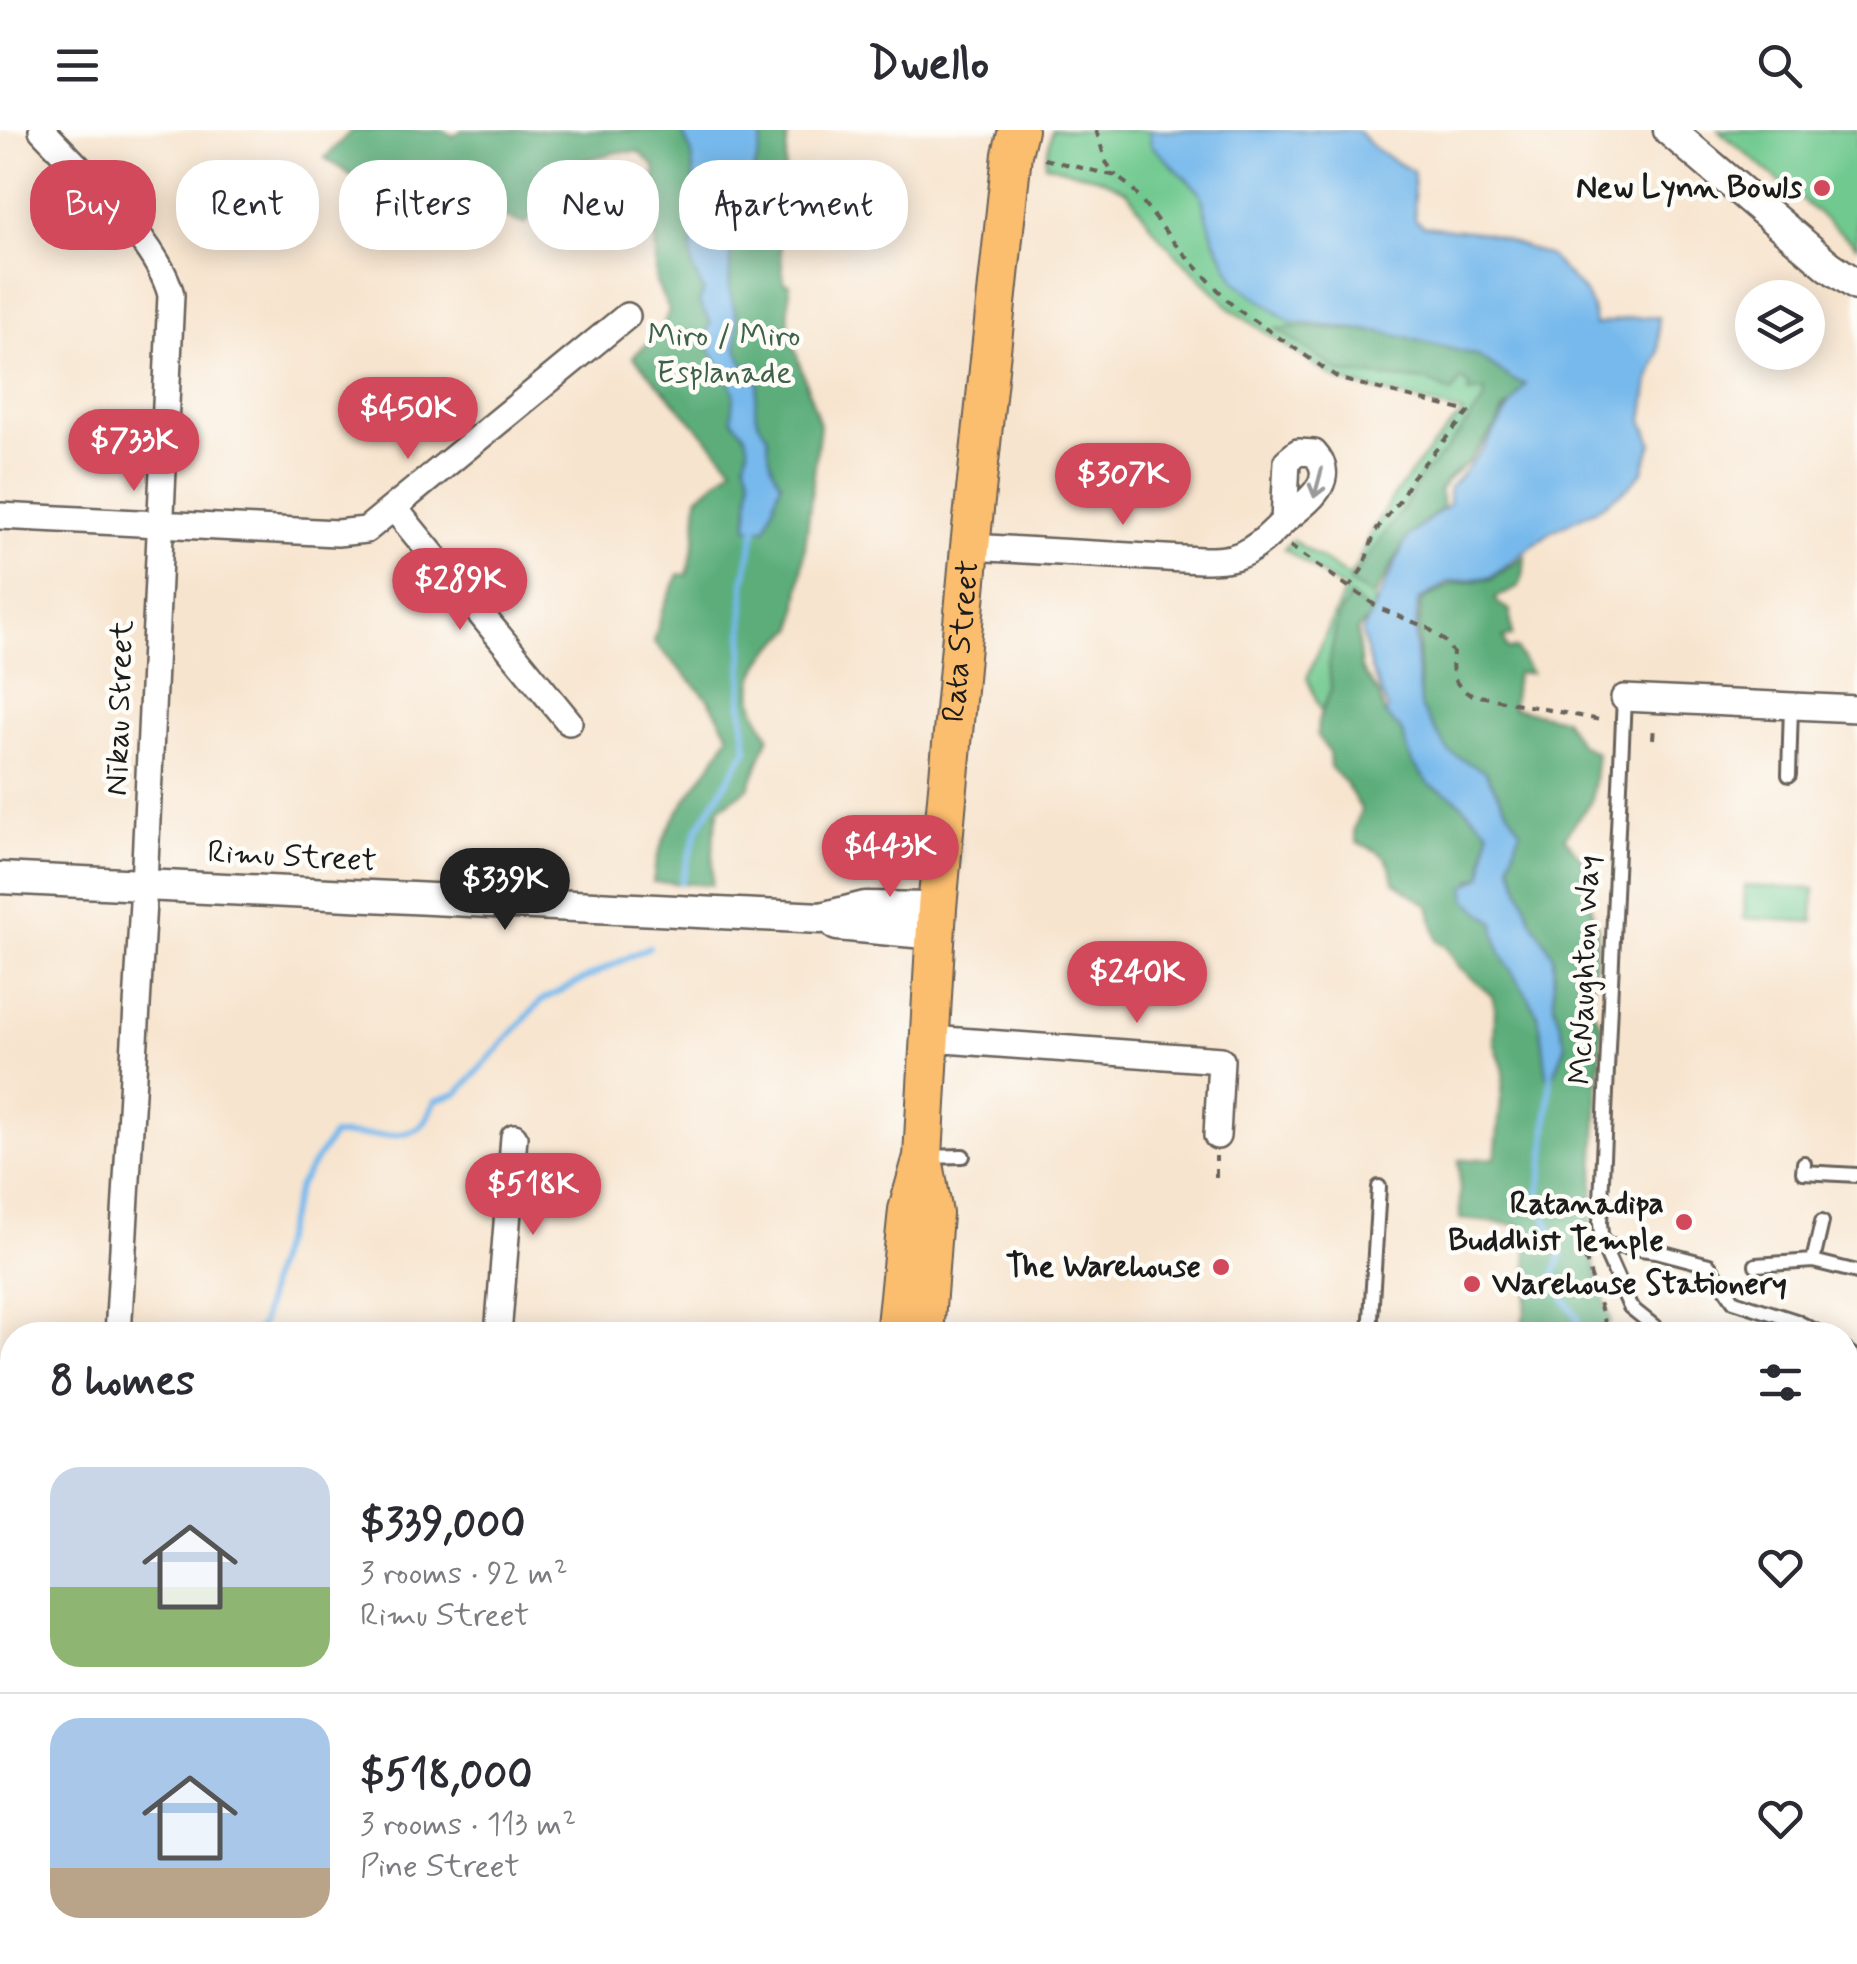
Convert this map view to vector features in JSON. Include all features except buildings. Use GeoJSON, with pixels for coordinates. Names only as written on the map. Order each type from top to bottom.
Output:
{"type":"FeatureCollection","features":[{"type":"Feature","properties":{"kind":"main road","name":"Rata Street"},"geometry":{"type":"LineString","coordinates":[[896,1322],[908,1210],[923,1157],[937,921],[970,547],[1012,154],[1018,130]]}},
{"type":"Feature","properties":{"kind":"main road","name":"Rata Street"},"geometry":{"type":"LineString","coordinates":[[923,1157],[934,1214],[931,1314]]}},
{"type":"Feature","properties":{"kind":"street"},"geometry":{"type":"LineString","coordinates":[[1669,130],[1857,285]]}},
{"type":"Feature","properties":{"kind":"street","name":"Nīkau Street"},"geometry":{"type":"LineString","coordinates":[[57,135],[140,239],[167,279],[171,295],[144,885],[119,1322]]}},
{"type":"Feature","properties":{"kind":"street"},"geometry":{"type":"LineString","coordinates":[[0,516],[337,534],[366,530],[628,316]]}},
{"type":"Feature","properties":{"kind":"street"},"geometry":{"type":"LineString","coordinates":[[394,508],[569,722]]}},
{"type":"Feature","properties":{"kind":"street"},"geometry":{"type":"LineString","coordinates":[[970,547],[1221,560],[1243,554],[1283,530]]}},
{"type":"Feature","properties":{"kind":"street"},"geometry":{"type":"LineString","coordinates":[[1621,710],[1792,706],[1857,709]]}},
{"type":"Feature","properties":{"kind":"street","name":"Rimu Street"},"geometry":{"type":"LineString","coordinates":[[0,878],[821,918],[827,924],[839,925],[937,921]]}},
{"type":"Feature","properties":{"kind":"street"},"geometry":{"type":"LineString","coordinates":[[931,1040],[1221,1060],[1217,1136]]}},
{"type":"Feature","properties":{"kind":"street"},"geometry":{"type":"LineString","coordinates":[[499,1322],[514,1137]]}},
{"type":"Feature","properties":{"kind":"lane"},"geometry":{"type":"LineString","coordinates":[[1789,775],[1792,706]]}},
{"type":"Feature","properties":{"kind":"lane","name":"McNaughton Way"},"geometry":{"type":"LineString","coordinates":[[1602,1244],[1621,710]]}},
{"type":"Feature","properties":{"kind":"lane"},"geometry":{"type":"LineString","coordinates":[[923,1157],[963,1156]]}},
{"type":"Feature","properties":{"kind":"lane"},"geometry":{"type":"LineString","coordinates":[[1804,1163],[1803,1172],[1857,1175]]}},
{"type":"Feature","properties":{"kind":"lane"},"geometry":{"type":"LineString","coordinates":[[1371,1322],[1379,1187]]}},
{"type":"Feature","properties":{"kind":"lane"},"geometry":{"type":"LineString","coordinates":[[1813,1260],[1822,1222]]}},
{"type":"Feature","properties":{"kind":"lane"},"geometry":{"type":"LineString","coordinates":[[1602,1244],[1630,1307],[1649,1322]]}},
{"type":"Feature","properties":{"kind":"lane"},"geometry":{"type":"LineString","coordinates":[[1602,1244],[1656,1251],[1710,1265],[1734,1301],[1798,1322]]}},
{"type":"Feature","properties":{"kind":"lane"},"geometry":{"type":"LineString","coordinates":[[1756,1266],[1813,1260],[1857,1272]]}},
{"type":"Feature","properties":{"kind":"path"},"geometry":{"type":"LineString","coordinates":[[1096,130],[1106,162],[1116,176],[1132,188],[1174,244],[1234,306],[1340,379],[1469,412],[1412,476],[1400,500],[1375,532],[1352,590]]}},
{"type":"Feature","properties":{"kind":"path"},"geometry":{"type":"LineString","coordinates":[[1044,159],[1116,176]]}},
{"type":"Feature","properties":{"kind":"path"},"geometry":{"type":"LineString","coordinates":[[1283,530],[1352,590],[1379,608],[1428,628],[1446,642],[1454,652],[1452,674],[1458,688],[1469,694],[1596,721],[1621,710]]}},
{"type":"Feature","properties":{"kind":"path"},"geometry":{"type":"LineString","coordinates":[[1653,739],[1654,725]]}},
{"type":"Feature","properties":{"kind":"path"},"geometry":{"type":"LineString","coordinates":[[1588,1222],[1578,1238],[1605,1322]]}},
{"type":"Feature","properties":{"kind":"green space","name":"Miro / Miro Esplanade"},"geometry":{"type":"Polygon","coordinates":[[[352,130],[443,130],[453,136],[462,130],[688,130],[731,160],[679,160],[679,250],[781,250],[784,283],[790,284],[788,329],[820,425],[795,628],[770,650],[754,677],[754,704],[769,736],[749,788],[719,809],[712,885],[653,882],[657,859],[673,821],[729,734],[709,700],[654,642],[662,611],[679,574],[687,575],[695,540],[698,497],[733,467],[633,356],[660,333],[669,310],[656,283],[659,160],[648,160],[639,152],[618,152],[584,160],[527,160],[525,224],[507,218],[507,160],[339,160],[339,167],[325,158],[352,130]]]}},
{"type":"Feature","properties":{"kind":"green space","name":"Miro / Miro Esplanade"},"geometry":{"type":"Polygon","coordinates":[[[764,130],[788,130],[786,160],[757,160],[764,130]]]}},
{"type":"Feature","properties":{"kind":"green space"},"geometry":{"type":"Polygon","coordinates":[[[1052,130],[1202,130],[1517,401],[1474,455],[1439,490],[1443,507],[1407,538],[1374,597],[1373,615],[1357,630],[1361,669],[1379,695],[1337,748],[1307,678],[1345,590],[1284,549],[1292,540],[1349,577],[1394,496],[1463,413],[1339,381],[1233,311],[1161,239],[1127,191],[1102,179],[1045,164],[1052,130]]]}},
{"type":"Feature","properties":{"kind":"green space","name":"New Lynn Bowls"},"geometry":{"type":"Polygon","coordinates":[[[1718,130],[1857,130],[1857,246],[1718,130]]]}},
{"type":"Feature","properties":{"kind":"green space"},"geometry":{"type":"Polygon","coordinates":[[[1277,329],[1383,332],[1476,355],[1515,381],[1526,383],[1517,401],[1503,410],[1497,425],[1468,462],[1439,490],[1443,507],[1407,538],[1374,597],[1349,583],[1406,504],[1420,476],[1442,455],[1484,401],[1485,391],[1468,393],[1471,387],[1461,379],[1452,393],[1427,381],[1341,373],[1277,329]]]}},
{"type":"Feature","properties":{"kind":"green space"},"geometry":{"type":"Polygon","coordinates":[[[1525,556],[1520,584],[1496,597],[1496,602],[1510,610],[1512,636],[1503,638],[1507,649],[1516,649],[1531,673],[1516,673],[1512,708],[1564,719],[1580,744],[1597,753],[1592,801],[1564,837],[1584,862],[1598,928],[1591,1007],[1602,1026],[1591,1234],[1594,1264],[1610,1322],[1523,1322],[1528,1279],[1526,1248],[1519,1225],[1460,1219],[1459,1160],[1495,1158],[1504,1071],[1494,1042],[1492,996],[1437,941],[1429,906],[1394,882],[1383,856],[1357,843],[1354,830],[1361,809],[1330,767],[1329,753],[1317,735],[1331,689],[1329,664],[1338,616],[1350,596],[1373,615],[1357,630],[1361,669],[1379,695],[1385,715],[1401,730],[1412,762],[1430,785],[1454,797],[1489,830],[1482,876],[1472,880],[1475,905],[1495,923],[1503,957],[1534,1007],[1547,1076],[1553,1077],[1566,1045],[1554,1007],[1553,955],[1531,919],[1510,862],[1520,830],[1485,772],[1449,752],[1420,707],[1421,601],[1452,584],[1492,579],[1525,556]]]}},
{"type":"Feature","properties":{"kind":"green space"},"geometry":{"type":"Polygon","coordinates":[[[1745,886],[1814,889],[1813,922],[1744,918],[1745,886]]]}},
{"type":"Feature","properties":{"kind":"water"},"geometry":{"type":"Polygon","coordinates":[[[681,130],[764,130],[757,160],[692,160],[681,130]]]}},
{"type":"Feature","properties":{"kind":"water"},"geometry":{"type":"Polygon","coordinates":[[[1149,130],[1358,130],[1376,149],[1413,171],[1415,219],[1425,226],[1486,233],[1550,256],[1585,293],[1595,325],[1658,317],[1659,352],[1649,381],[1643,420],[1652,443],[1643,471],[1630,486],[1597,509],[1552,531],[1491,577],[1449,582],[1418,601],[1415,641],[1420,707],[1449,752],[1485,772],[1520,830],[1510,863],[1531,919],[1553,955],[1554,1006],[1566,1045],[1553,1077],[1547,1077],[1537,1015],[1503,957],[1495,923],[1467,900],[1465,887],[1482,876],[1489,830],[1454,797],[1430,785],[1412,762],[1401,730],[1385,715],[1388,709],[1371,669],[1362,633],[1408,537],[1449,504],[1449,489],[1482,450],[1526,384],[1476,355],[1383,332],[1290,322],[1236,282],[1214,239],[1200,192],[1151,145],[1149,130]]]}},
{"type":"Feature","properties":{"kind":"water"},"geometry":{"type":"Polygon","coordinates":[[[691,250],[731,250],[729,290],[737,319],[737,349],[759,382],[756,416],[768,435],[770,460],[781,482],[766,528],[747,528],[751,478],[745,460],[748,442],[732,419],[732,385],[704,338],[711,323],[699,303],[704,291],[693,270],[691,250]]]}},
{"type":"Feature","properties":{"kind":"waterway"},"geometry":{"type":"LineString","coordinates":[[681,882],[698,828],[747,749],[742,705],[744,583],[757,522]]}},
{"type":"Feature","properties":{"kind":"waterway"},"geometry":{"type":"LineString","coordinates":[[262,1322],[271,1277],[299,1185],[333,1135],[395,1135],[416,1129],[425,1122],[435,1101],[458,1093],[542,1000],[649,947]]}},
{"type":"Feature","properties":{"kind":"waterway"},"geometry":{"type":"LineString","coordinates":[[1551,1073],[1538,1199],[1562,1256],[1552,1281],[1577,1322]]}},
{"type":"Feature","properties":{"kind":"place","name":"New Lynn Bowls"},"geometry":{"type":"Point","coordinates":[1822,188]}},
{"type":"Feature","properties":{"kind":"place","name":"Ratanadipa Buddhist Temple"},"geometry":{"type":"Point","coordinates":[1684,1222]}},
{"type":"Feature","properties":{"kind":"place","name":"The Warehouse"},"geometry":{"type":"Point","coordinates":[1221,1267]}},
{"type":"Feature","properties":{"kind":"place","name":"Warehouse Stationery"},"geometry":{"type":"Point","coordinates":[1472,1284]}}]}
